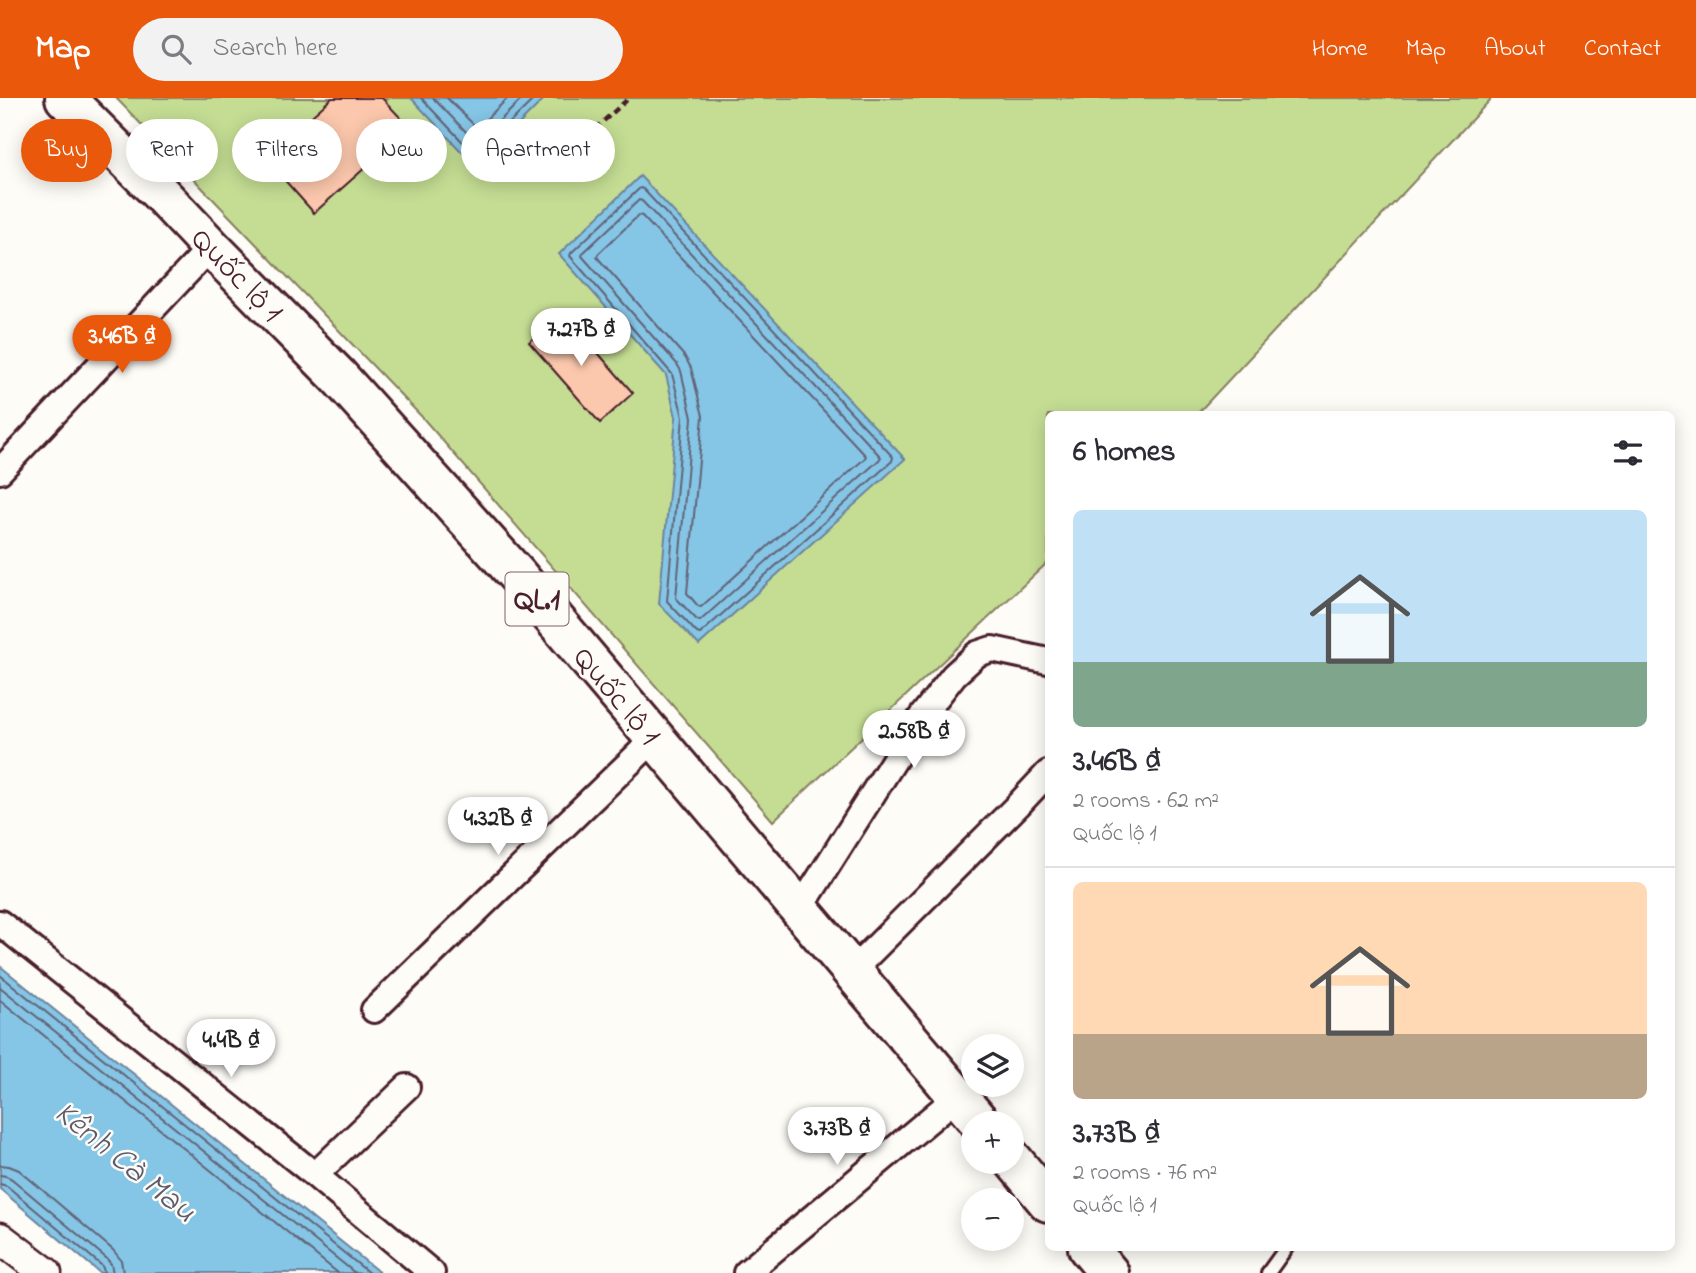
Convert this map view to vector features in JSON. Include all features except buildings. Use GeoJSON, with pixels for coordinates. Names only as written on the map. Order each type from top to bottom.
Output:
{"type":"FeatureCollection","features":[{"type":"Feature","properties":{"kind":"highway","name":"Quốc lộ 1"},"geometry":{"type":"LineString","coordinates":[[65,98],[338,376],[517,575],[970,1110]]}},
{"type":"Feature","properties":{"kind":"highway"},"geometry":{"type":"LineString","coordinates":[[1024,1173],[1045,1198]]}},
{"type":"Feature","properties":{"kind":"highway"},"geometry":{"type":"LineString","coordinates":[[1091,1251],[1109,1273]]}},
{"type":"Feature","properties":{"kind":"street"},"geometry":{"type":"LineString","coordinates":[[0,471],[211,247]]}},
{"type":"Feature","properties":{"kind":"street"},"geometry":{"type":"LineString","coordinates":[[800,909],[922,716],[954,675],[976,654],[992,649],[1045,660]]}},
{"type":"Feature","properties":{"kind":"street"},"geometry":{"type":"LineString","coordinates":[[374,1010],[655,738]]}},
{"type":"Feature","properties":{"kind":"street"},"geometry":{"type":"LineString","coordinates":[[852,971],[1045,776]]}},
{"type":"Feature","properties":{"kind":"street"},"geometry":{"type":"LineString","coordinates":[[0,923],[315,1175],[432,1273]]}},
{"type":"Feature","properties":{"kind":"street"},"geometry":{"type":"LineString","coordinates":[[315,1175],[407,1087]]}},
{"type":"Feature","properties":{"kind":"street"},"geometry":{"type":"LineString","coordinates":[[746,1273],[970,1110]]}},
{"type":"Feature","properties":{"kind":"street"},"geometry":{"type":"LineString","coordinates":[[0,1238],[46,1273]]}},
{"type":"Feature","properties":{"kind":"lane"},"geometry":{"type":"LineString","coordinates":[[1268,1273],[1284,1251]]}},
{"type":"Feature","properties":{"kind":"path"},"geometry":{"type":"LineString","coordinates":[[606,119],[629,98]]}},
{"type":"Feature","properties":{"kind":"green space"},"geometry":{"type":"Polygon","coordinates":[[[116,98],[1492,98],[1200,411],[1045,411],[1045,565],[773,821],[422,417],[197,182],[218,182],[218,119],[136,119],[116,98]]]}},
{"type":"Feature","properties":{"kind":"water"},"geometry":{"type":"Polygon","coordinates":[[[411,98],[545,98],[524,119],[461,119],[461,151],[447,136],[447,119],[431,119],[411,98]]]}},
{"type":"Feature","properties":{"kind":"water"},"geometry":{"type":"Polygon","coordinates":[[[640,176],[905,459],[699,645],[659,604],[676,417],[666,375],[559,254],[640,176]]]}},
{"type":"Feature","properties":{"kind":"water","name":"Kênh Cà Mau"},"geometry":{"type":"Polygon","coordinates":[[[0,966],[380,1273],[100,1273],[0,1189],[0,966]]]}}]}
